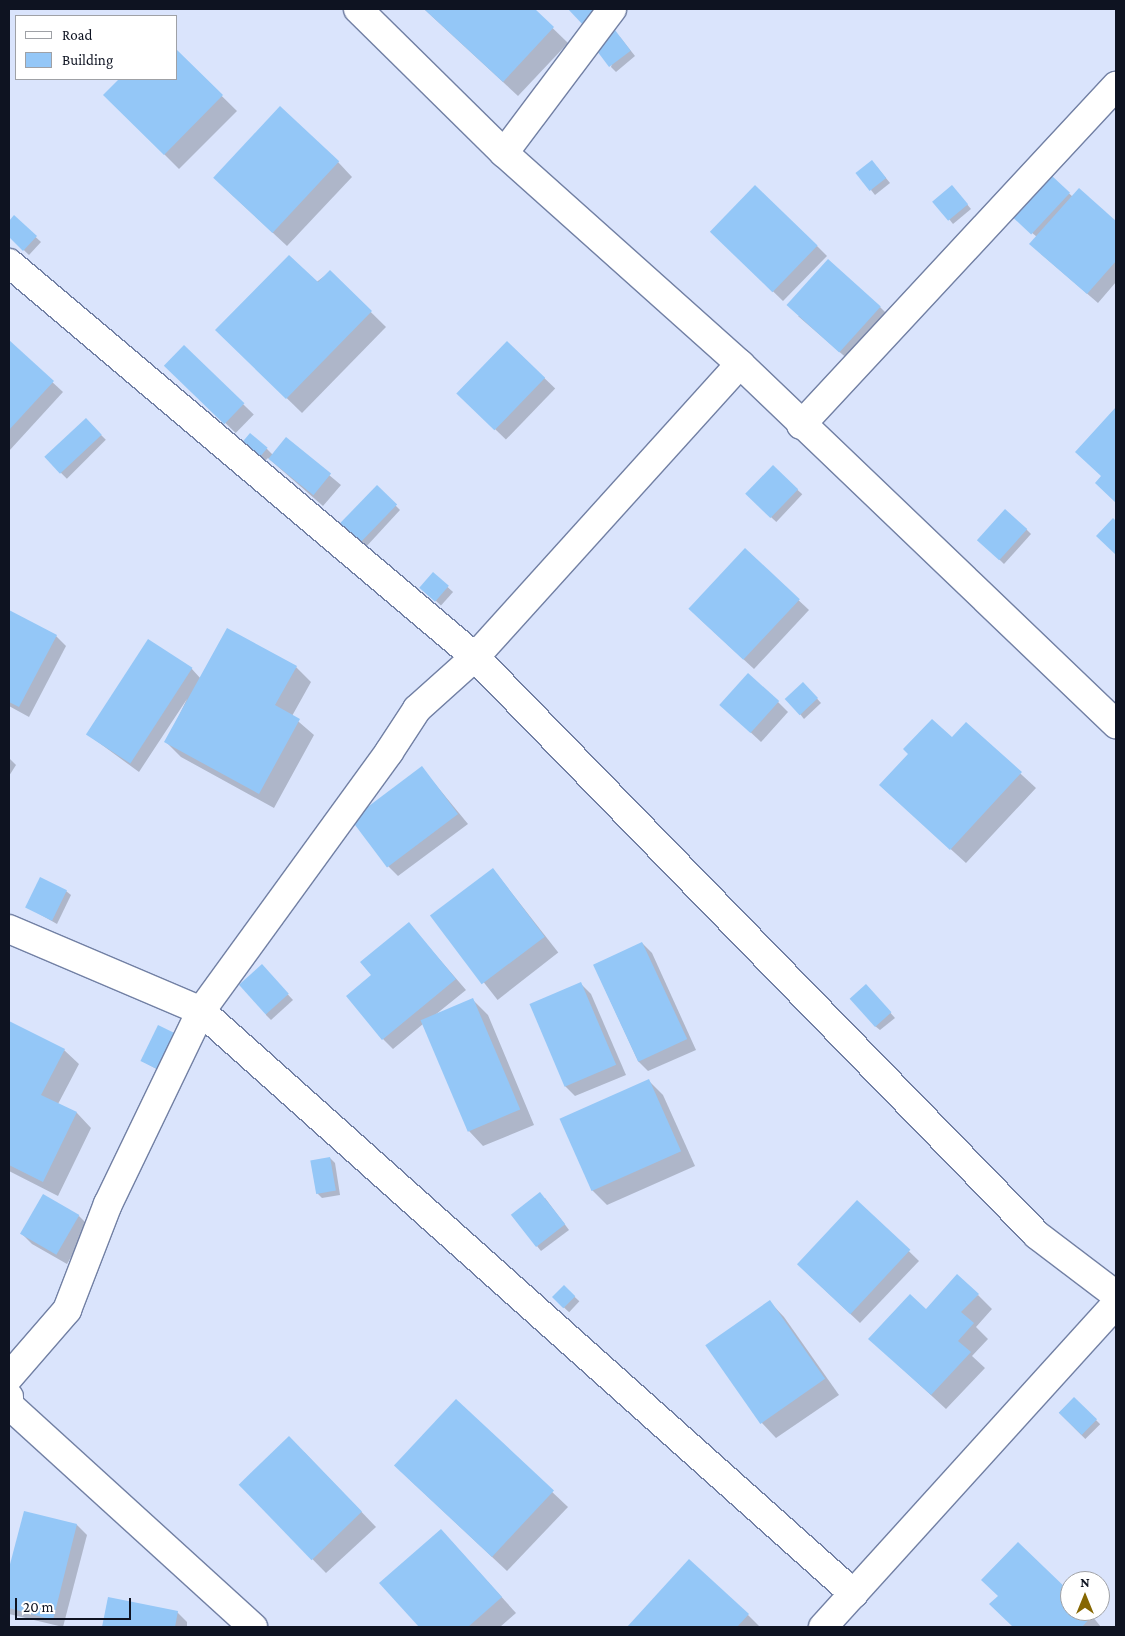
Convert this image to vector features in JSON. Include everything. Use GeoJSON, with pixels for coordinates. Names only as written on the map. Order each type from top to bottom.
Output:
{"type":"FeatureCollection","features":[{"type":"Feature","properties":{"kind":"street"},"geometry":{"type":"LineString","coordinates":[[358,9],[504,153],[740,364],[801,425],[1111,709]]}},
{"type":"Feature","properties":{"kind":"street"},"geometry":{"type":"LineString","coordinates":[[504,153],[612,9]]}},
{"type":"Feature","properties":{"kind":"street"},"geometry":{"type":"LineString","coordinates":[[801,425],[1116,86]]}},
{"type":"Feature","properties":{"kind":"street"},"geometry":{"type":"LineString","coordinates":[[9,263],[474,657],[1037,1235],[1116,1295]]}},
{"type":"Feature","properties":{"kind":"street"},"geometry":{"type":"LineString","coordinates":[[9,1377],[67,1310],[108,1204],[201,1010],[390,752],[417,709],[474,657],[740,364]]}},
{"type":"Feature","properties":{"kind":"street"},"geometry":{"type":"LineString","coordinates":[[9,929],[201,1010],[854,1594]]}},
{"type":"Feature","properties":{"kind":"street"},"geometry":{"type":"LineString","coordinates":[[823,1627],[1116,1304]]}},
{"type":"Feature","properties":{"kind":"street"},"geometry":{"type":"LineString","coordinates":[[9,1398],[9,1405],[253,1627]]}},
{"type":"Feature","properties":{"kind":"building"},"geometry":{"type":"Polygon","coordinates":[[[424,9],[535,9],[554,27],[503,82],[424,9]]]}},
{"type":"Feature","properties":{"kind":"building"},"geometry":{"type":"Polygon","coordinates":[[[568,9],[603,9],[584,26],[568,9]]]}},
{"type":"Feature","properties":{"kind":"building"},"geometry":{"type":"Polygon","coordinates":[[[615,30],[631,51],[609,67],[593,46],[615,30]]]}},
{"type":"Feature","properties":{"kind":"building"},"geometry":{"type":"Polygon","coordinates":[[[178,51],[223,95],[164,155],[103,95],[118,80],[178,80],[178,51]]]}},
{"type":"Feature","properties":{"kind":"building"},"geometry":{"type":"Polygon","coordinates":[[[280,106],[339,161],[272,233],[213,178],[280,106]]]}},
{"type":"Feature","properties":{"kind":"building"},"geometry":{"type":"Polygon","coordinates":[[[872,160],[886,178],[870,191],[855,173],[872,160]]]}},
{"type":"Feature","properties":{"kind":"building"},"geometry":{"type":"Polygon","coordinates":[[[1051,175],[1070,193],[1031,234],[1012,217],[1051,175]]]}},
{"type":"Feature","properties":{"kind":"building"},"geometry":{"type":"Polygon","coordinates":[[[755,185],[818,245],[772,292],[710,232],[755,185]]]}},
{"type":"Feature","properties":{"kind":"building"},"geometry":{"type":"Polygon","coordinates":[[[952,185],[968,204],[948,221],[932,202],[952,185]]]}},
{"type":"Feature","properties":{"kind":"building"},"geometry":{"type":"Polygon","coordinates":[[[1079,188],[1116,221],[1116,261],[1087,294],[1029,244],[1079,188]]]}},
{"type":"Feature","properties":{"kind":"building"},"geometry":{"type":"Polygon","coordinates":[[[14,215],[37,236],[23,251],[9,237],[9,221],[14,215]]]}},
{"type":"Feature","properties":{"kind":"building"},"geometry":{"type":"Polygon","coordinates":[[[289,255],[318,282],[330,270],[372,311],[286,399],[215,330],[289,255]]]}},
{"type":"Feature","properties":{"kind":"building"},"geometry":{"type":"Polygon","coordinates":[[[828,259],[881,307],[839,353],[787,305],[828,259]]]}},
{"type":"Feature","properties":{"kind":"building"},"geometry":{"type":"Polygon","coordinates":[[[9,340],[54,381],[9,430],[9,340]]]}},
{"type":"Feature","properties":{"kind":"building"},"geometry":{"type":"Polygon","coordinates":[[[507,341],[545,378],[494,430],[456,394],[507,341]]]}},
{"type":"Feature","properties":{"kind":"building"},"geometry":{"type":"Polygon","coordinates":[[[184,345],[244,403],[224,424],[164,366],[184,345]]]}},
{"type":"Feature","properties":{"kind":"building"},"geometry":{"type":"Polygon","coordinates":[[[1116,407],[1116,503],[1095,483],[1101,476],[1075,452],[1116,407]]]}},
{"type":"Feature","properties":{"kind":"building"},"geometry":{"type":"Polygon","coordinates":[[[86,418],[102,435],[60,474],[44,457],[86,418]]]}},
{"type":"Feature","properties":{"kind":"building"},"geometry":{"type":"Polygon","coordinates":[[[250,433],[268,448],[254,464],[237,449],[250,433]]]}},
{"type":"Feature","properties":{"kind":"building"},"geometry":{"type":"Polygon","coordinates":[[[286,437],[331,474],[313,495],[268,459],[286,437]]]}},
{"type":"Feature","properties":{"kind":"building"},"geometry":{"type":"Polygon","coordinates":[[[773,465],[798,489],[770,518],[745,494],[773,465]]]}},
{"type":"Feature","properties":{"kind":"building"},"geometry":{"type":"Polygon","coordinates":[[[377,485],[397,504],[359,544],[339,525],[377,485]]]}},
{"type":"Feature","properties":{"kind":"building"},"geometry":{"type":"Polygon","coordinates":[[[1005,509],[1027,529],[999,560],[977,540],[1005,509]]]}},
{"type":"Feature","properties":{"kind":"building"},"geometry":{"type":"Polygon","coordinates":[[[1113,518],[1116,521],[1116,555],[1096,536],[1113,518]]]}},
{"type":"Feature","properties":{"kind":"building"},"geometry":{"type":"Polygon","coordinates":[[[745,548],[800,599],[743,660],[688,609],[745,548]]]}},
{"type":"Feature","properties":{"kind":"building"},"geometry":{"type":"Polygon","coordinates":[[[433,572],[449,586],[435,602],[419,588],[433,572]]]}},
{"type":"Feature","properties":{"kind":"building"},"geometry":{"type":"Polygon","coordinates":[[[9,610],[57,635],[19,707],[9,702],[9,610]]]}},
{"type":"Feature","properties":{"kind":"building"},"geometry":{"type":"Polygon","coordinates":[[[227,628],[297,666],[275,705],[300,719],[259,794],[164,742],[227,628]]]}},
{"type":"Feature","properties":{"kind":"building"},"geometry":{"type":"Polygon","coordinates":[[[148,639],[192,668],[130,763],[86,735],[148,639]]]}},
{"type":"Feature","properties":{"kind":"building"},"geometry":{"type":"Polygon","coordinates":[[[748,673],[779,701],[750,733],[719,705],[748,673]]]}},
{"type":"Feature","properties":{"kind":"building"},"geometry":{"type":"Polygon","coordinates":[[[803,682],[818,698],[800,715],[785,699],[803,682]]]}},
{"type":"Feature","properties":{"kind":"building"},"geometry":{"type":"Polygon","coordinates":[[[932,719],[952,737],[966,722],[1022,772],[950,850],[879,785],[908,754],[903,749],[932,719]]]}},
{"type":"Feature","properties":{"kind":"building"},"geometry":{"type":"Polygon","coordinates":[[[422,766],[458,814],[387,867],[351,820],[422,766]]]}},
{"type":"Feature","properties":{"kind":"building"},"geometry":{"type":"Polygon","coordinates":[[[493,868],[545,937],[482,984],[430,916],[493,868]]]}},
{"type":"Feature","properties":{"kind":"building"},"geometry":{"type":"Polygon","coordinates":[[[40,877],[67,890],[52,921],[25,908],[40,877]]]}},
{"type":"Feature","properties":{"kind":"building"},"geometry":{"type":"Polygon","coordinates":[[[409,922],[456,979],[382,1040],[346,996],[371,975],[360,962],[409,922]]]}},
{"type":"Feature","properties":{"kind":"building"},"geometry":{"type":"Polygon","coordinates":[[[642,942],[687,1039],[638,1062],[593,965],[642,942]]]}},
{"type":"Feature","properties":{"kind":"building"},"geometry":{"type":"Polygon","coordinates":[[[262,964],[289,994],[266,1014],[239,985],[262,964]]]}},
{"type":"Feature","properties":{"kind":"building"},"geometry":{"type":"Polygon","coordinates":[[[581,982],[616,1065],[565,1087],[529,1004],[581,982]]]}},
{"type":"Feature","properties":{"kind":"building"},"geometry":{"type":"Polygon","coordinates":[[[866,984],[891,1012],[875,1027],[850,999],[866,984]]]}},
{"type":"Feature","properties":{"kind":"building"},"geometry":{"type":"Polygon","coordinates":[[[473,998],[520,1109],[468,1132],[421,1020],[473,998]]]}},
{"type":"Feature","properties":{"kind":"building"},"geometry":{"type":"Polygon","coordinates":[[[9,1021],[65,1049],[41,1095],[77,1112],[43,1182],[9,1165],[9,1021]]]}},
{"type":"Feature","properties":{"kind":"building"},"geometry":{"type":"Polygon","coordinates":[[[158,1025],[183,1037],[166,1073],[140,1061],[158,1025]]]}},
{"type":"Feature","properties":{"kind":"building"},"geometry":{"type":"Polygon","coordinates":[[[649,1079],[681,1151],[592,1191],[559,1119],[649,1079]]]}},
{"type":"Feature","properties":{"kind":"building"},"geometry":{"type":"Polygon","coordinates":[[[330,1157],[336,1190],[316,1194],[310,1160],[330,1157]]]}},
{"type":"Feature","properties":{"kind":"building"},"geometry":{"type":"Polygon","coordinates":[[[540,1192],[565,1224],[536,1247],[511,1215],[540,1192]]]}},
{"type":"Feature","properties":{"kind":"building"},"geometry":{"type":"Polygon","coordinates":[[[43,1194],[79,1215],[56,1255],[20,1234],[43,1194]]]}},
{"type":"Feature","properties":{"kind":"building"},"geometry":{"type":"Polygon","coordinates":[[[857,1200],[910,1250],[850,1314],[797,1264],[857,1200]]]}},
{"type":"Feature","properties":{"kind":"building"},"geometry":{"type":"Polygon","coordinates":[[[957,1274],[979,1294],[961,1312],[974,1323],[958,1341],[971,1352],[931,1395],[868,1339],[910,1294],[926,1309],[957,1274]]]}},
{"type":"Feature","properties":{"kind":"building"},"geometry":{"type":"Polygon","coordinates":[[[564,1285],[575,1296],[563,1308],[552,1297],[564,1285]]]}},
{"type":"Feature","properties":{"kind":"building"},"geometry":{"type":"Polygon","coordinates":[[[770,1300],[825,1379],[760,1424],[705,1345],[770,1300]]]}},
{"type":"Feature","properties":{"kind":"building"},"geometry":{"type":"Polygon","coordinates":[[[1074,1397],[1097,1419],[1082,1435],[1059,1413],[1074,1397]]]}},
{"type":"Feature","properties":{"kind":"building"},"geometry":{"type":"Polygon","coordinates":[[[456,1399],[554,1490],[492,1557],[394,1466],[456,1399]]]}},
{"type":"Feature","properties":{"kind":"building"},"geometry":{"type":"Polygon","coordinates":[[[289,1436],[362,1512],[312,1560],[239,1485],[289,1436]]]}},
{"type":"Feature","properties":{"kind":"building"},"geometry":{"type":"Polygon","coordinates":[[[24,1511],[77,1524],[53,1620],[9,1608],[9,1568],[24,1511]]]}},
{"type":"Feature","properties":{"kind":"building"},"geometry":{"type":"Polygon","coordinates":[[[441,1529],[502,1597],[468,1627],[419,1627],[379,1583],[441,1529]]]}},
{"type":"Feature","properties":{"kind":"building"},"geometry":{"type":"Polygon","coordinates":[[[1018,1542],[1060,1582],[1060,1621],[1088,1621],[1082,1627],[1013,1627],[989,1604],[998,1596],[981,1580],[1018,1542]]]}},
{"type":"Feature","properties":{"kind":"building"},"geometry":{"type":"Polygon","coordinates":[[[689,1559],[749,1614],[737,1627],[627,1627],[689,1559]]]}},
{"type":"Feature","properties":{"kind":"building"},"geometry":{"type":"Polygon","coordinates":[[[108,1597],[178,1611],[175,1627],[102,1627],[108,1597]]]}}]}
